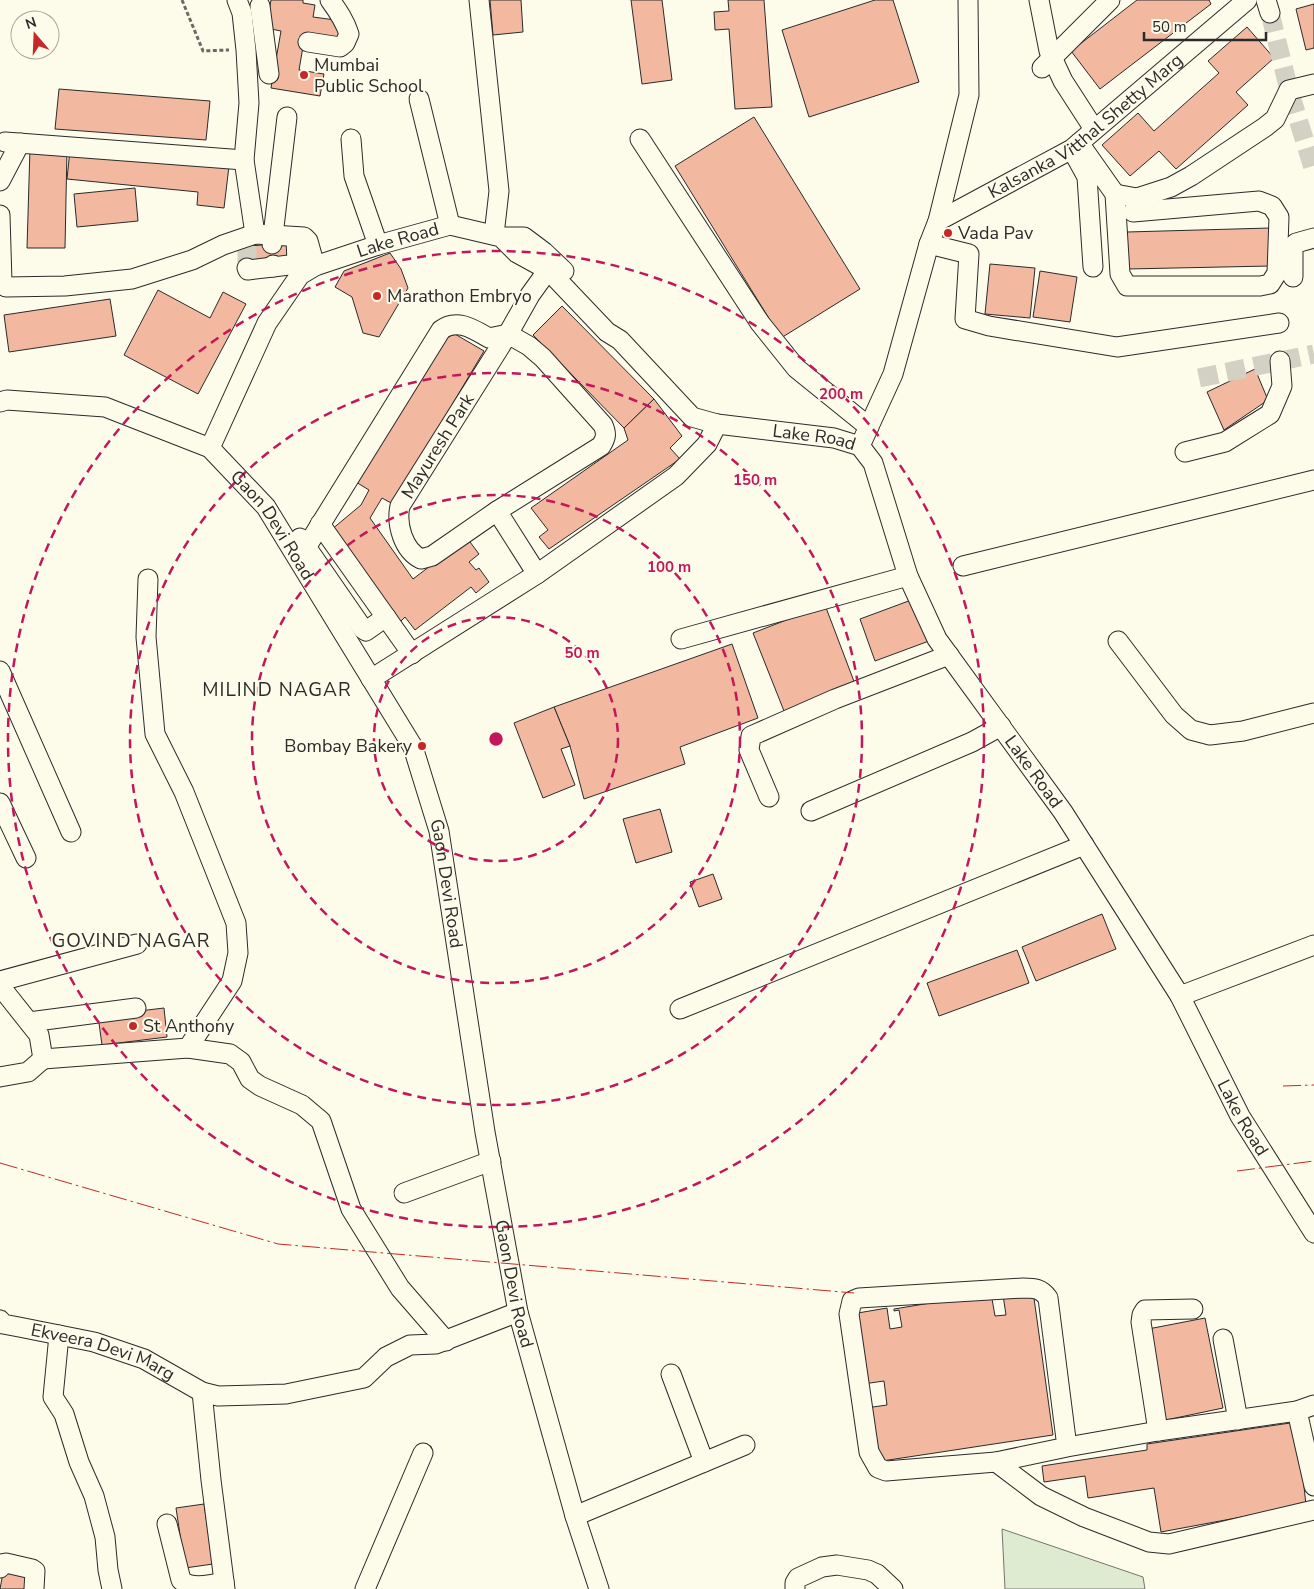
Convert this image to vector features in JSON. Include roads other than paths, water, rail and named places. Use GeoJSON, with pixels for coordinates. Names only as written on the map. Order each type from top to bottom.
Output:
{"type":"FeatureCollection","features":[{"type":"Feature","properties":{"kind":"street"},"geometry":{"type":"LineString","coordinates":[[308,42],[340,47],[345,43],[349,34],[347,27],[342,16],[330,0]]}},
{"type":"Feature","properties":{"kind":"street"},"geometry":{"type":"LineString","coordinates":[[478,0],[498,191],[498,236]]}},
{"type":"Feature","properties":{"kind":"street"},"geometry":{"type":"LineString","coordinates":[[860,446],[894,374],[929,244],[938,221],[969,95],[968,0]]}},
{"type":"Feature","properties":{"kind":"street"},"geometry":{"type":"LineString","coordinates":[[1039,0],[1049,51],[1047,63]]}},
{"type":"Feature","properties":{"kind":"street"},"geometry":{"type":"LineString","coordinates":[[1047,63],[1110,0]]}},
{"type":"Feature","properties":{"kind":"street","name":"Kalsanka Vitthal Shetty Marg"},"geometry":{"type":"LineString","coordinates":[[938,221],[1075,146],[1247,0]]}},
{"type":"Feature","properties":{"kind":"street"},"geometry":{"type":"LineString","coordinates":[[263,240],[244,160],[249,104],[246,50],[239,6],[260,3],[269,74]]}},
{"type":"Feature","properties":{"kind":"street"},"geometry":{"type":"LineString","coordinates":[[1047,63],[1063,81],[1094,129]]}},
{"type":"Feature","properties":{"kind":"street"},"geometry":{"type":"LineString","coordinates":[[1115,194],[1137,198],[1170,187],[1191,176],[1275,119],[1289,90],[1314,84]]}},
{"type":"Feature","properties":{"kind":"street"},"geometry":{"type":"LineString","coordinates":[[419,100],[450,225]]}},
{"type":"Feature","properties":{"kind":"street"},"geometry":{"type":"LineString","coordinates":[[263,240],[287,117]]}},
{"type":"Feature","properties":{"kind":"street"},"geometry":{"type":"LineString","coordinates":[[350,139],[354,176],[378,245]]}},
{"type":"Feature","properties":{"kind":"street"},"geometry":{"type":"LineString","coordinates":[[640,139],[760,324],[796,368],[869,427]]}},
{"type":"Feature","properties":{"kind":"street"},"geometry":{"type":"LineString","coordinates":[[0,181],[13,143],[244,160]]}},
{"type":"Feature","properties":{"kind":"street"},"geometry":{"type":"LineString","coordinates":[[1075,146],[1115,194],[1120,274],[1127,286],[1260,286],[1270,284],[1277,273],[1279,217],[1272,206],[1259,201],[1133,212]]}},
{"type":"Feature","properties":{"kind":"street"},"geometry":{"type":"LineString","coordinates":[[1075,146],[1087,178],[1093,267]]}},
{"type":"Feature","properties":{"kind":"street"},"geometry":{"type":"LineString","coordinates":[[0,215],[2,282],[6,287],[15,288],[65,286],[132,279],[192,260],[223,245],[304,237],[308,241],[308,263],[267,324],[210,448]]}},
{"type":"Feature","properties":{"kind":"street","name":"Lake Road"},"geometry":{"type":"LineString","coordinates":[[308,263],[450,225],[498,236],[524,237],[551,270],[615,328],[620,340],[692,418],[717,424],[834,438],[860,446],[873,463],[908,576],[937,639],[1064,812],[1180,996],[1240,1116],[1314,1233]]}},
{"type":"Feature","properties":{"kind":"street"},"geometry":{"type":"LineString","coordinates":[[1293,278],[1293,246],[1296,243],[1314,238]]}},
{"type":"Feature","properties":{"kind":"street"},"geometry":{"type":"LineString","coordinates":[[929,244],[969,254],[965,319],[989,326],[1117,347],[1279,323]]}},
{"type":"Feature","properties":{"kind":"street"},"geometry":{"type":"LineString","coordinates":[[247,268],[248,270],[308,263]]}},
{"type":"Feature","properties":{"kind":"street"},"geometry":{"type":"LineString","coordinates":[[551,270],[556,285],[632,362]]}},
{"type":"Feature","properties":{"kind":"street","name":"Mayuresh Park"},"geometry":{"type":"LineString","coordinates":[[508,334],[529,346],[543,358],[603,426],[606,438],[601,446],[497,511],[432,556],[421,558],[412,554],[399,528],[398,515],[400,506],[508,334],[530,295],[551,270]]}},
{"type":"Feature","properties":{"kind":"street"},"geometry":{"type":"LineString","coordinates":[[302,553],[441,330],[447,325],[455,324],[468,326],[489,338],[508,334]]}},
{"type":"Feature","properties":{"kind":"street"},"geometry":{"type":"LineString","coordinates":[[1185,452],[1225,442],[1270,414],[1282,386],[1280,361]]}},
{"type":"Feature","properties":{"kind":"street","name":"Gaon Devi Road"},"geometry":{"type":"LineString","coordinates":[[0,402],[7,400],[105,407],[210,448],[266,508],[302,553],[370,680],[413,747],[439,831],[491,1161],[518,1312],[575,1516],[599,1589]]}},
{"type":"Feature","properties":{"kind":"street"},"geometry":{"type":"LineString","coordinates":[[370,680],[537,574],[676,476],[707,444],[717,424]]}},
{"type":"Feature","properties":{"kind":"street"},"geometry":{"type":"LineString","coordinates":[[963,566],[1314,480]]}},
{"type":"Feature","properties":{"kind":"street"},"geometry":{"type":"LineString","coordinates":[[497,511],[537,574]]}},
{"type":"Feature","properties":{"kind":"street"},"geometry":{"type":"LineString","coordinates":[[320,524],[412,654]]}},
{"type":"Feature","properties":{"kind":"street"},"geometry":{"type":"LineString","coordinates":[[293,529],[302,553],[366,632],[386,617]]}},
{"type":"Feature","properties":{"kind":"street"},"geometry":{"type":"LineString","coordinates":[[681,640],[908,576]]}},
{"type":"Feature","properties":{"kind":"street"},"geometry":{"type":"LineString","coordinates":[[148,579],[146,637],[155,734],[184,792],[236,923],[238,953],[232,981],[188,1048]]}},
{"type":"Feature","properties":{"kind":"street"},"geometry":{"type":"LineString","coordinates":[[1118,641],[1174,715],[1191,730],[1210,735],[1243,731],[1314,713]]}},
{"type":"Feature","properties":{"kind":"street"},"geometry":{"type":"LineString","coordinates":[[768,797],[749,750],[751,736],[835,699],[949,655]]}},
{"type":"Feature","properties":{"kind":"street"},"geometry":{"type":"LineString","coordinates":[[0,671],[70,832]]}},
{"type":"Feature","properties":{"kind":"street"},"geometry":{"type":"LineString","coordinates":[[811,811],[972,742],[1001,726]]}},
{"type":"Feature","properties":{"kind":"street"},"geometry":{"type":"LineString","coordinates":[[0,803],[26,858]]}},
{"type":"Feature","properties":{"kind":"street"},"geometry":{"type":"LineString","coordinates":[[680,1009],[1084,845]]}},
{"type":"Feature","properties":{"kind":"street"},"geometry":{"type":"LineString","coordinates":[[0,981],[137,944]]}},
{"type":"Feature","properties":{"kind":"street"},"geometry":{"type":"LineString","coordinates":[[1180,996],[1314,944]]}},
{"type":"Feature","properties":{"kind":"street"},"geometry":{"type":"LineString","coordinates":[[0,986],[39,1035],[43,1059]]}},
{"type":"Feature","properties":{"kind":"street"},"geometry":{"type":"LineString","coordinates":[[29,1022],[136,1008]]}},
{"type":"Feature","properties":{"kind":"street"},"geometry":{"type":"LineString","coordinates":[[0,1077],[28,1072],[43,1059],[188,1048],[230,1054],[241,1062],[250,1079],[260,1086],[302,1106],[321,1121],[351,1209],[400,1288],[446,1340]]}},
{"type":"Feature","properties":{"kind":"street"},"geometry":{"type":"LineString","coordinates":[[404,1193],[491,1161]]}},
{"type":"Feature","properties":{"kind":"street"},"geometry":{"type":"LineString","coordinates":[[1067,1447],[1048,1298],[1044,1292],[1037,1288],[1023,1288],[860,1298],[852,1301],[849,1314],[869,1452],[878,1468],[886,1470],[996,1462],[1158,1431],[1305,1408],[1314,1486]]}},
{"type":"Feature","properties":{"kind":"street"},"geometry":{"type":"LineString","coordinates":[[1158,1431],[1141,1322],[1142,1315],[1145,1310],[1193,1309]]}},
{"type":"Feature","properties":{"kind":"street"},"geometry":{"type":"LineString","coordinates":[[167,1524],[181,1580],[185,1585],[224,1585],[202,1392],[218,1396],[286,1394],[364,1378],[386,1357],[410,1345],[436,1344],[518,1312]]}},
{"type":"Feature","properties":{"kind":"street","name":"Ekveera Devi Marg"},"geometry":{"type":"LineString","coordinates":[[0,1320],[3,1324],[94,1342],[144,1359],[202,1392]]}},
{"type":"Feature","properties":{"kind":"street"},"geometry":{"type":"LineString","coordinates":[[59,1335],[53,1397],[64,1414],[79,1462],[94,1496],[105,1537],[112,1589]]}},
{"type":"Feature","properties":{"kind":"street"},"geometry":{"type":"LineString","coordinates":[[1223,1339],[1238,1420]]}},
{"type":"Feature","properties":{"kind":"street"},"geometry":{"type":"LineString","coordinates":[[671,1374],[704,1462]]}},
{"type":"Feature","properties":{"kind":"street"},"geometry":{"type":"LineString","coordinates":[[575,1516],[745,1445]]}},
{"type":"Feature","properties":{"kind":"street"},"geometry":{"type":"LineString","coordinates":[[365,1589],[423,1453]]}},
{"type":"Feature","properties":{"kind":"street"},"geometry":{"type":"LineString","coordinates":[[996,1462],[1041,1496],[1084,1517],[1149,1542],[1169,1544],[1314,1510]]}},
{"type":"Feature","properties":{"kind":"street"},"geometry":{"type":"LineString","coordinates":[[0,1568],[1,1564],[6,1563],[32,1570],[35,1572],[36,1577],[34,1589]]}},
{"type":"Feature","properties":{"kind":"street"},"geometry":{"type":"LineString","coordinates":[[795,1589],[795,1583],[798,1578],[817,1570],[837,1565],[868,1570],[877,1574],[893,1589]]}},
{"type":"Feature","properties":{"kind":"street"},"geometry":{"type":"LineString","coordinates":[[813,1589],[817,1570]]}},
{"type":"Feature","properties":{"kind":"tunnel"},"geometry":{"type":"LineString","coordinates":[[1270,13],[1289,90],[1314,171]]}},
{"type":"Feature","properties":{"kind":"tunnel"},"geometry":{"type":"LineString","coordinates":[[247,246],[247,268]]}},
{"type":"Feature","properties":{"kind":"tunnel"},"geometry":{"type":"LineString","coordinates":[[1199,378],[1314,354]]}},
{"type":"Feature","properties":{"kind":"place","name":"Mumbai Public School"},"geometry":{"type":"Point","coordinates":[304,75]}},
{"type":"Feature","properties":{"kind":"place","name":"Vada Pav"},"geometry":{"type":"Point","coordinates":[948,233]}},
{"type":"Feature","properties":{"kind":"place","name":"Marathon Embryo"},"geometry":{"type":"Point","coordinates":[377,296]}},
{"type":"Feature","properties":{"kind":"place","name":"Bombay Bakery"},"geometry":{"type":"Point","coordinates":[422,746]}},
{"type":"Feature","properties":{"kind":"place","name":"St Anthony"},"geometry":{"type":"Point","coordinates":[133,1026]}},
{"type":"Feature","properties":{"kind":"district","name":"MILIND NAGAR"},"geometry":{"type":"Point","coordinates":[277,689]}},
{"type":"Feature","properties":{"kind":"district","name":"GOVIND NAGAR"},"geometry":{"type":"Point","coordinates":[131,940]}}]}
